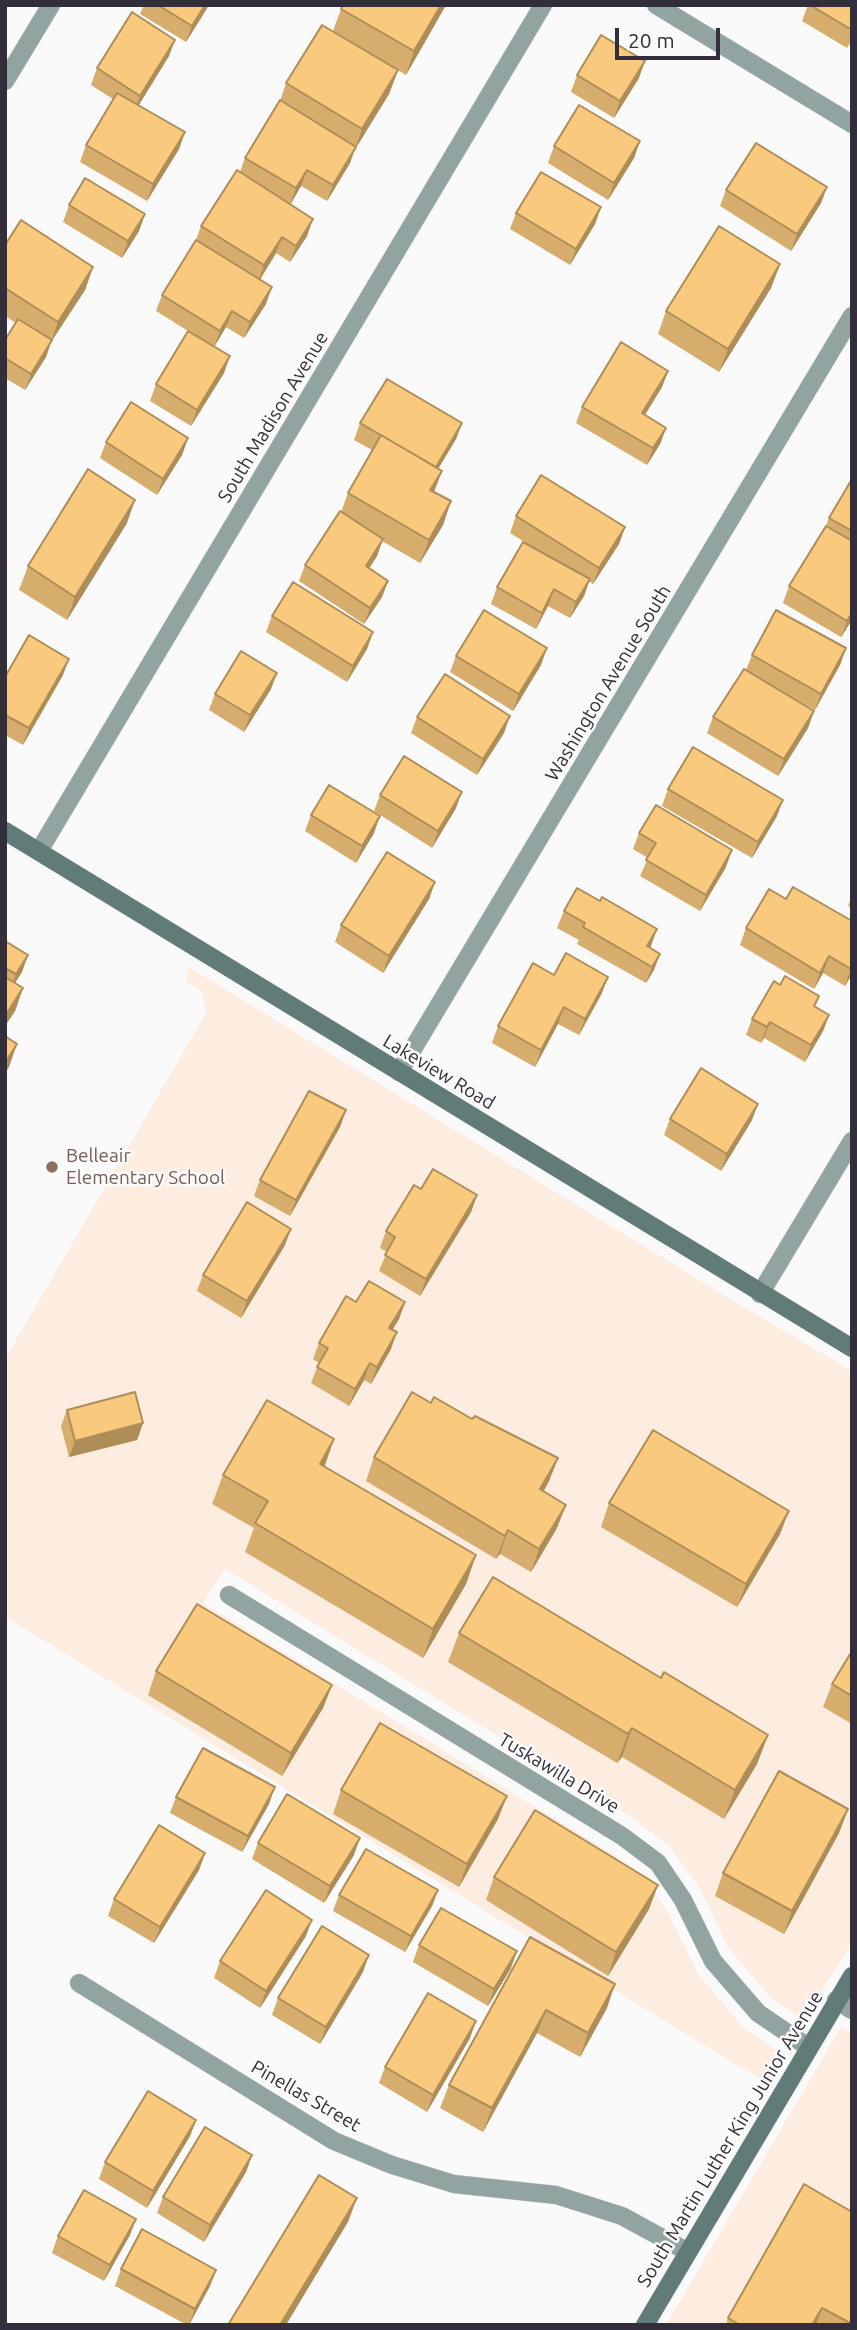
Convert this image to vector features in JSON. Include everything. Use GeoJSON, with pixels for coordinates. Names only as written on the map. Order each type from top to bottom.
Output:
{"type":"FeatureCollection","features":[{"type":"Feature","properties":{"kind":"street"},"geometry":{"type":"LineString","coordinates":[[5,81],[51,5]]}},
{"type":"Feature","properties":{"kind":"street","name":"South Madison Avenue"},"geometry":{"type":"LineString","coordinates":[[39,851],[543,5]]}},
{"type":"Feature","properties":{"kind":"street"},"geometry":{"type":"LineString","coordinates":[[656,5],[852,124]]}},
{"type":"Feature","properties":{"kind":"street","name":"Washington Avenue South"},"geometry":{"type":"LineString","coordinates":[[399,1072],[852,316]]}},
{"type":"Feature","properties":{"kind":"street","name":"Lakeview Road"},"geometry":{"type":"LineString","coordinates":[[5,831],[852,1348]]}},
{"type":"Feature","properties":{"kind":"street"},"geometry":{"type":"LineString","coordinates":[[761,1294],[852,1141]]}},
{"type":"Feature","properties":{"kind":"street","name":"Tuskawilla Drive"},"geometry":{"type":"LineString","coordinates":[[229,1595],[622,1836],[658,1863],[683,1900],[713,1961],[758,2013],[808,2047]]}},
{"type":"Feature","properties":{"kind":"street","name":"South Martin Luther King Junior Avenue"},"geometry":{"type":"LineString","coordinates":[[645,2325],[808,2047],[844,2005],[852,1976]]}},
{"type":"Feature","properties":{"kind":"street","name":"Pinellas Street"},"geometry":{"type":"LineString","coordinates":[[79,1983],[334,2141],[392,2165],[454,2184],[556,2195],[622,2216],[688,2252]]}},
{"type":"Feature","properties":{"kind":"shaded area"},"geometry":{"type":"Polygon","coordinates":[[[189,967],[852,1371],[852,1942],[804,2020],[771,1998],[729,1949],[700,1889],[670,1847],[632,1818],[225,1569],[203,1603],[611,1853],[644,1878],[667,1911],[699,1975],[743,2027],[783,2055],[766,2083],[5,1617],[5,1359],[206,1013],[202,991],[185,981],[189,967]]]}},
{"type":"Feature","properties":{"kind":"shaded area"},"geometry":{"type":"Polygon","coordinates":[[[841,2027],[852,2033],[852,2325],[666,2325],[841,2027]]]}},
{"type":"Feature","properties":{"kind":"building"},"geometry":{"type":"Polygon","coordinates":[[[158,5],[205,5],[192,26],[158,5]]]}},
{"type":"Feature","properties":{"kind":"building"},"geometry":{"type":"Polygon","coordinates":[[[343,5],[441,5],[414,51],[341,9],[343,5]]]}},
{"type":"Feature","properties":{"kind":"building"},"geometry":{"type":"Polygon","coordinates":[[[810,5],[852,5],[852,30],[810,5]]]}},
{"type":"Feature","properties":{"kind":"building"},"geometry":{"type":"Polygon","coordinates":[[[132,12],[175,40],[140,96],[97,68],[132,12]]]}},
{"type":"Feature","properties":{"kind":"building"},"geometry":{"type":"Polygon","coordinates":[[[322,25],[398,70],[362,129],[286,83],[322,25]]]}},
{"type":"Feature","properties":{"kind":"building"},"geometry":{"type":"Polygon","coordinates":[[[601,35],[645,61],[620,101],[577,75],[601,35]]]}},
{"type":"Feature","properties":{"kind":"building"},"geometry":{"type":"Polygon","coordinates":[[[117,93],[185,132],[153,184],[86,145],[117,93]]]}},
{"type":"Feature","properties":{"kind":"building"},"geometry":{"type":"Polygon","coordinates":[[[280,100],[356,147],[333,185],[307,170],[296,188],[245,158],[280,100]]]}},
{"type":"Feature","properties":{"kind":"building"},"geometry":{"type":"Polygon","coordinates":[[[579,105],[640,141],[614,183],[554,146],[579,105]]]}},
{"type":"Feature","properties":{"kind":"building"},"geometry":{"type":"Polygon","coordinates":[[[756,143],[827,187],[797,234],[726,190],[756,143]]]}},
{"type":"Feature","properties":{"kind":"building"},"geometry":{"type":"Polygon","coordinates":[[[237,170],[313,219],[296,246],[282,237],[264,265],[201,226],[237,170]]]}},
{"type":"Feature","properties":{"kind":"building"},"geometry":{"type":"Polygon","coordinates":[[[541,172],[601,207],[576,249],[516,213],[541,172]]]}},
{"type":"Feature","properties":{"kind":"building"},"geometry":{"type":"Polygon","coordinates":[[[85,178],[145,214],[128,241],[69,205],[85,178]]]}},
{"type":"Feature","properties":{"kind":"building"},"geometry":{"type":"Polygon","coordinates":[[[21,220],[93,267],[58,322],[5,288],[5,245],[21,220]]]}},
{"type":"Feature","properties":{"kind":"building"},"geometry":{"type":"Polygon","coordinates":[[[719,226],[780,264],[728,349],[666,311],[719,226]]]}},
{"type":"Feature","properties":{"kind":"building"},"geometry":{"type":"Polygon","coordinates":[[[196,240],[272,287],[250,322],[232,311],[220,331],[162,295],[196,240]]]}},
{"type":"Feature","properties":{"kind":"building"},"geometry":{"type":"Polygon","coordinates":[[[18,319],[52,340],[31,374],[5,358],[5,340],[18,319]]]}},
{"type":"Feature","properties":{"kind":"building"},"geometry":{"type":"Polygon","coordinates":[[[188,331],[230,356],[197,410],[156,384],[188,331]]]}},
{"type":"Feature","properties":{"kind":"building"},"geometry":{"type":"Polygon","coordinates":[[[621,342],[668,371],[642,413],[666,428],[653,448],[582,407],[621,342]]]}},
{"type":"Feature","properties":{"kind":"building"},"geometry":{"type":"Polygon","coordinates":[[[387,379],[462,423],[436,467],[360,423],[387,379]]]}},
{"type":"Feature","properties":{"kind":"building"},"geometry":{"type":"Polygon","coordinates":[[[131,402],[188,438],[163,479],[106,442],[131,402]]]}},
{"type":"Feature","properties":{"kind":"building"},"geometry":{"type":"Polygon","coordinates":[[[381,435],[442,471],[430,490],[451,501],[429,540],[348,493],[381,435]]]}},
{"type":"Feature","properties":{"kind":"building"},"geometry":{"type":"Polygon","coordinates":[[[88,469],[135,500],[75,597],[28,566],[88,469]]]}},
{"type":"Feature","properties":{"kind":"building"},"geometry":{"type":"Polygon","coordinates":[[[541,475],[625,527],[599,568],[516,516],[541,475]]]}},
{"type":"Feature","properties":{"kind":"building"},"geometry":{"type":"Polygon","coordinates":[[[852,479],[852,531],[829,518],[852,479]]]}},
{"type":"Feature","properties":{"kind":"building"},"geometry":{"type":"Polygon","coordinates":[[[340,511],[383,539],[366,566],[388,581],[370,608],[305,565],[340,511]]]}},
{"type":"Feature","properties":{"kind":"building"},"geometry":{"type":"Polygon","coordinates":[[[826,526],[852,541],[852,613],[847,621],[789,586],[826,526]]]}},
{"type":"Feature","properties":{"kind":"building"},"geometry":{"type":"Polygon","coordinates":[[[523,542],[590,579],[576,602],[554,589],[542,613],[497,587],[523,542]]]}},
{"type":"Feature","properties":{"kind":"building"},"geometry":{"type":"Polygon","coordinates":[[[293,582],[373,632],[353,666],[272,616],[293,582]]]}},
{"type":"Feature","properties":{"kind":"building"},"geometry":{"type":"Polygon","coordinates":[[[484,610],[547,648],[519,694],[456,656],[484,610]]]}},
{"type":"Feature","properties":{"kind":"building"},"geometry":{"type":"Polygon","coordinates":[[[776,610],[846,648],[821,694],[752,655],[776,610]]]}},
{"type":"Feature","properties":{"kind":"building"},"geometry":{"type":"Polygon","coordinates":[[[29,635],[69,659],[29,728],[5,715],[5,677],[29,635]]]}},
{"type":"Feature","properties":{"kind":"building"},"geometry":{"type":"Polygon","coordinates":[[[241,651],[277,673],[250,715],[215,694],[241,651]]]}},
{"type":"Feature","properties":{"kind":"building"},"geometry":{"type":"Polygon","coordinates":[[[744,669],[814,711],[784,759],[713,717],[744,669]]]}},
{"type":"Feature","properties":{"kind":"building"},"geometry":{"type":"Polygon","coordinates":[[[445,674],[510,716],[483,759],[417,717],[445,674]]]}},
{"type":"Feature","properties":{"kind":"building"},"geometry":{"type":"Polygon","coordinates":[[[693,747],[783,800],[758,842],[668,789],[693,747]]]}},
{"type":"Feature","properties":{"kind":"building"},"geometry":{"type":"Polygon","coordinates":[[[404,756],[462,792],[438,831],[380,795],[404,756]]]}},
{"type":"Feature","properties":{"kind":"building"},"geometry":{"type":"Polygon","coordinates":[[[329,785],[380,816],[362,846],[311,815],[329,785]]]}},
{"type":"Feature","properties":{"kind":"building"},"geometry":{"type":"Polygon","coordinates":[[[656,805],[732,850],[706,895],[646,860],[656,843],[639,833],[656,805]]]}},
{"type":"Feature","properties":{"kind":"building"},"geometry":{"type":"Polygon","coordinates":[[[387,852],[435,882],[389,956],[341,925],[387,852]]]}},
{"type":"Feature","properties":{"kind":"building"},"geometry":{"type":"Polygon","coordinates":[[[793,887],[852,921],[851,969],[829,956],[820,973],[746,928],[769,889],[786,899],[793,887]]]}},
{"type":"Feature","properties":{"kind":"building"},"geometry":{"type":"Polygon","coordinates":[[[577,888],[600,901],[602,897],[657,929],[647,946],[660,954],[652,967],[583,927],[585,923],[564,911],[577,888]]]}},
{"type":"Feature","properties":{"kind":"building"},"geometry":{"type":"Polygon","coordinates":[[[5,941],[28,955],[16,974],[5,968],[5,941]]]}},
{"type":"Feature","properties":{"kind":"building"},"geometry":{"type":"Polygon","coordinates":[[[566,953],[608,977],[585,1019],[564,1007],[541,1050],[498,1026],[533,963],[554,975],[566,953]]]}},
{"type":"Feature","properties":{"kind":"building"},"geometry":{"type":"Polygon","coordinates":[[[785,976],[819,996],[814,1006],[829,1015],[811,1045],[770,1022],[767,1027],[752,1019],[774,981],[780,985],[785,976]]]}},
{"type":"Feature","properties":{"kind":"building"},"geometry":{"type":"Polygon","coordinates":[[[5,977],[23,988],[5,1016],[5,977]]]}},
{"type":"Feature","properties":{"kind":"building"},"geometry":{"type":"Polygon","coordinates":[[[5,1036],[17,1044],[5,1063],[5,1036]]]}},
{"type":"Feature","properties":{"kind":"building"},"geometry":{"type":"Polygon","coordinates":[[[701,1068],[758,1104],[727,1154],[670,1119],[701,1068]]]}},
{"type":"Feature","properties":{"kind":"building"},"geometry":{"type":"Polygon","coordinates":[[[309,1091],[346,1110],[296,1200],[260,1180],[309,1091]]]}},
{"type":"Feature","properties":{"kind":"building"},"geometry":{"type":"Polygon","coordinates":[[[433,1169],[477,1195],[426,1279],[385,1255],[395,1237],[386,1231],[414,1185],[421,1189],[433,1169]]]}},
{"type":"Feature","properties":{"kind":"building"},"geometry":{"type":"Polygon","coordinates":[[[247,1202],[291,1229],[247,1301],[203,1275],[247,1202]]]}},
{"type":"Feature","properties":{"kind":"building"},"geometry":{"type":"Polygon","coordinates":[[[369,1281],[405,1302],[389,1328],[397,1332],[377,1367],[370,1363],[355,1389],[317,1367],[328,1348],[319,1343],[346,1296],[356,1302],[369,1281]]]}},
{"type":"Feature","properties":{"kind":"building"},"geometry":{"type":"Polygon","coordinates":[[[135,1392],[143,1423],[75,1441],[67,1410],[135,1392]]]}},
{"type":"Feature","properties":{"kind":"building"},"geometry":{"type":"Polygon","coordinates":[[[412,1392],[431,1403],[434,1397],[472,1419],[475,1416],[558,1458],[540,1489],[566,1505],[539,1549],[508,1530],[505,1536],[374,1457],[412,1392]]]}},
{"type":"Feature","properties":{"kind":"building"},"geometry":{"type":"Polygon","coordinates":[[[267,1400],[334,1439],[320,1464],[476,1555],[433,1629],[255,1523],[268,1501],[223,1475],[267,1400]]]}},
{"type":"Feature","properties":{"kind":"building"},"geometry":{"type":"Polygon","coordinates":[[[653,1430],[789,1511],[746,1584],[609,1503],[653,1430]]]}},
{"type":"Feature","properties":{"kind":"building"},"geometry":{"type":"Polygon","coordinates":[[[493,1577],[661,1678],[664,1672],[768,1735],[735,1790],[632,1728],[628,1734],[459,1633],[493,1577]]]}},
{"type":"Feature","properties":{"kind":"building"},"geometry":{"type":"Polygon","coordinates":[[[197,1604],[332,1685],[291,1753],[156,1671],[197,1604]]]}},
{"type":"Feature","properties":{"kind":"building"},"geometry":{"type":"Polygon","coordinates":[[[852,1651],[852,1696],[832,1684],[852,1651]]]}},
{"type":"Feature","properties":{"kind":"building"},"geometry":{"type":"Polygon","coordinates":[[[380,1723],[507,1796],[467,1864],[341,1790],[380,1723]]]}},
{"type":"Feature","properties":{"kind":"building"},"geometry":{"type":"Polygon","coordinates":[[[203,1748],[275,1787],[248,1836],[176,1797],[203,1748]]]}},
{"type":"Feature","properties":{"kind":"building"},"geometry":{"type":"Polygon","coordinates":[[[779,1771],[848,1809],[792,1911],[723,1873],[779,1771]]]}},
{"type":"Feature","properties":{"kind":"building"},"geometry":{"type":"Polygon","coordinates":[[[287,1794],[360,1838],[330,1886],[258,1843],[287,1794]]]}},
{"type":"Feature","properties":{"kind":"building"},"geometry":{"type":"Polygon","coordinates":[[[535,1810],[658,1885],[616,1952],[494,1877],[535,1810]]]}},
{"type":"Feature","properties":{"kind":"building"},"geometry":{"type":"Polygon","coordinates":[[[159,1825],[205,1853],[160,1927],[114,1899],[159,1825]]]}},
{"type":"Feature","properties":{"kind":"building"},"geometry":{"type":"Polygon","coordinates":[[[366,1849],[438,1890],[411,1936],[339,1895],[366,1849]]]}},
{"type":"Feature","properties":{"kind":"building"},"geometry":{"type":"Polygon","coordinates":[[[266,1890],[312,1920],[266,1991],[220,1961],[266,1890]]]}},
{"type":"Feature","properties":{"kind":"building"},"geometry":{"type":"Polygon","coordinates":[[[441,1908],[517,1951],[494,1989],[419,1945],[441,1908]]]}},
{"type":"Feature","properties":{"kind":"building"},"geometry":{"type":"Polygon","coordinates":[[[322,1926],[369,1955],[326,2027],[278,1998],[322,1926]]]}},
{"type":"Feature","properties":{"kind":"building"},"geometry":{"type":"Polygon","coordinates":[[[530,1937],[615,1984],[588,2033],[546,2010],[492,2108],[449,2085],[530,1937]]]}},
{"type":"Feature","properties":{"kind":"building"},"geometry":{"type":"Polygon","coordinates":[[[428,1993],[476,2021],[433,2095],[385,2067],[428,1993]]]}},
{"type":"Feature","properties":{"kind":"building"},"geometry":{"type":"Polygon","coordinates":[[[148,2091],[196,2120],[153,2191],[105,2162],[148,2091]]]}},
{"type":"Feature","properties":{"kind":"building"},"geometry":{"type":"Polygon","coordinates":[[[205,2127],[252,2155],[210,2225],[163,2197],[205,2127]]]}},
{"type":"Feature","properties":{"kind":"building"},"geometry":{"type":"Polygon","coordinates":[[[319,2175],[357,2198],[280,2325],[228,2325],[319,2175]]]}},
{"type":"Feature","properties":{"kind":"building"},"geometry":{"type":"Polygon","coordinates":[[[804,2184],[852,2212],[852,2324],[822,2308],[812,2325],[740,2325],[728,2318],[804,2184]]]}},
{"type":"Feature","properties":{"kind":"building"},"geometry":{"type":"Polygon","coordinates":[[[84,2190],[136,2219],[110,2265],[58,2236],[84,2190]]]}},
{"type":"Feature","properties":{"kind":"building"},"geometry":{"type":"Polygon","coordinates":[[[142,2229],[216,2270],[195,2309],[121,2269],[142,2229]]]}},
{"type":"Feature","properties":{"kind":"place","name":"Belleair Elementary School"},"geometry":{"type":"Point","coordinates":[52,1167]}}]}
